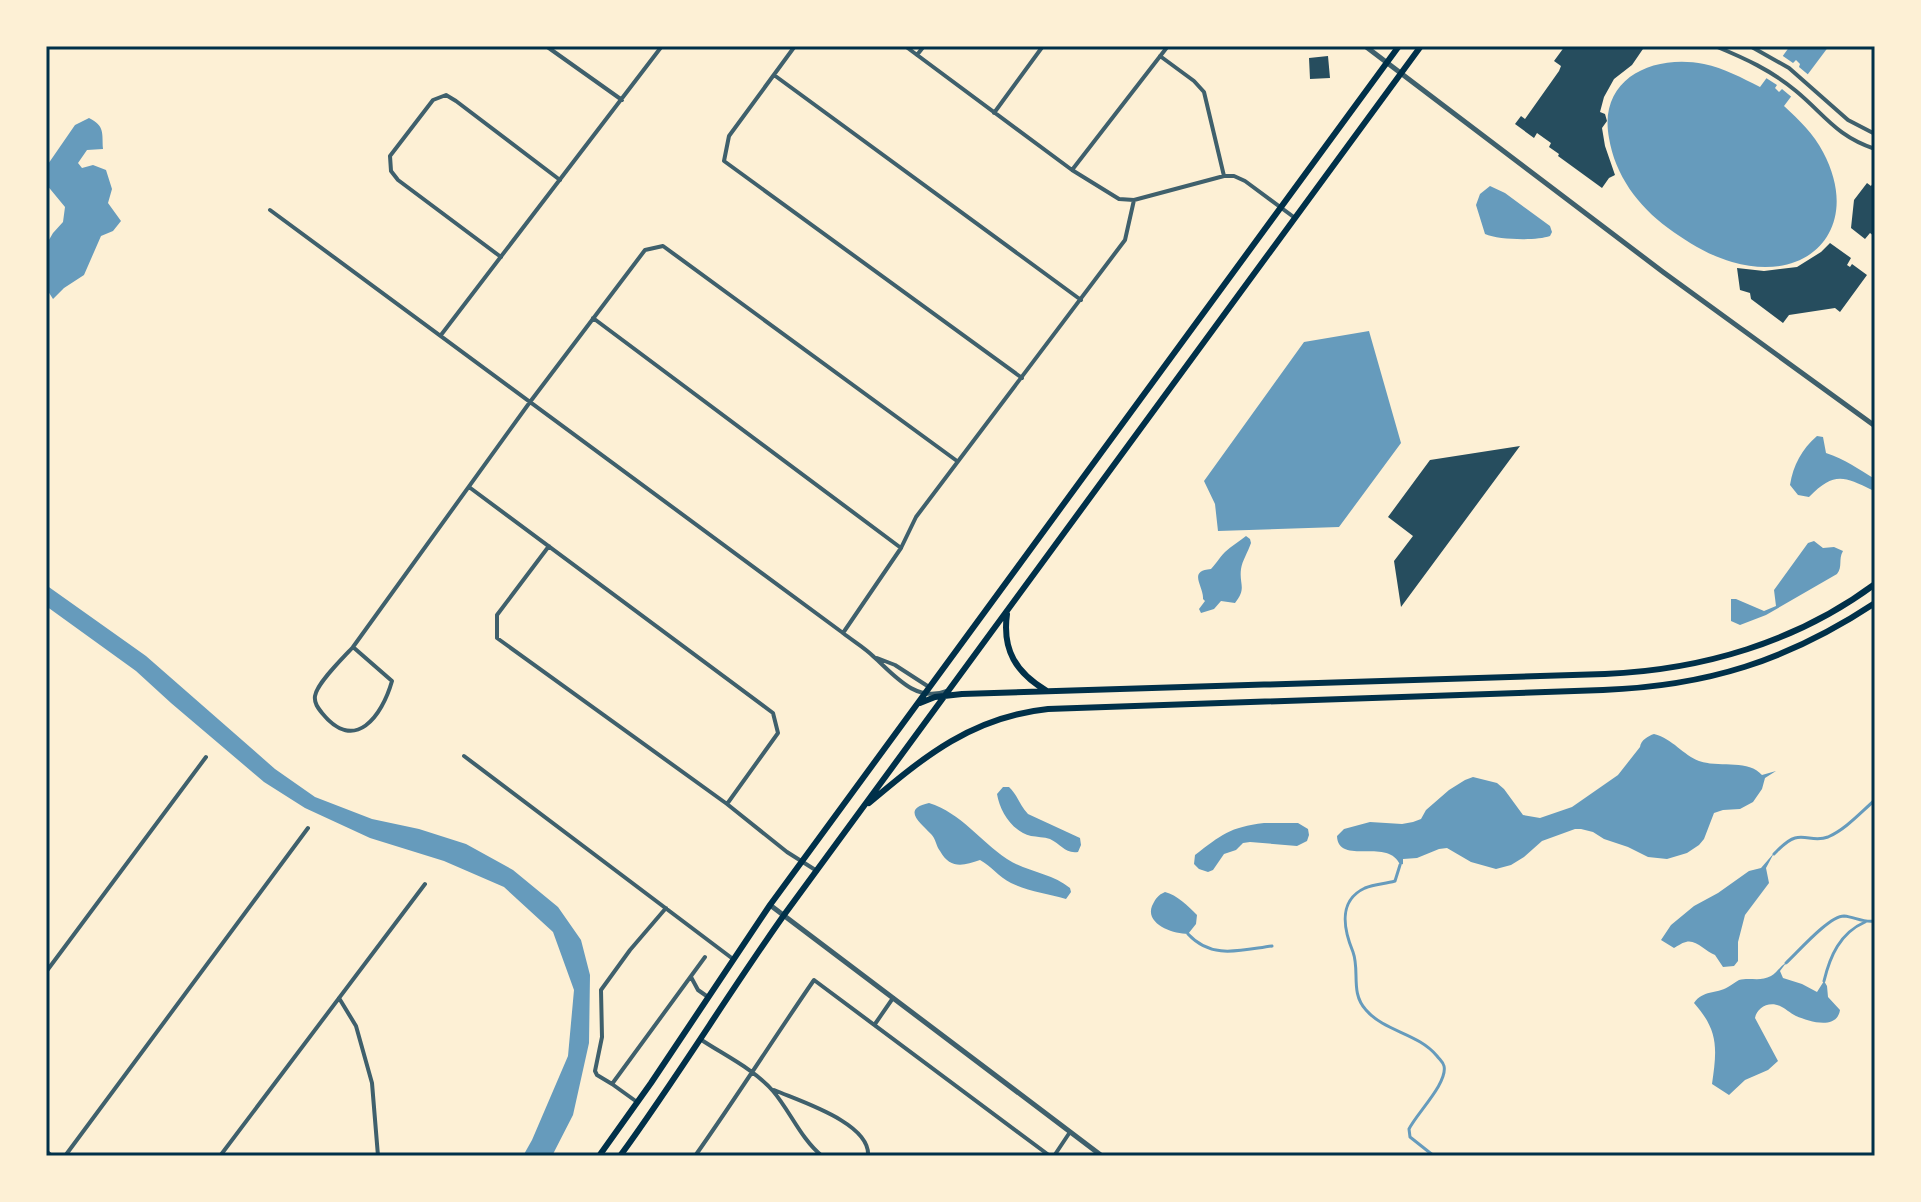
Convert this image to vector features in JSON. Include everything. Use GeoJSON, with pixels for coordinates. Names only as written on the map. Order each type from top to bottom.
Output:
{"type":"FeatureCollection","features":[{"type":"Feature","properties":{"kind":"main road"},"geometry":{"type":"LineString","coordinates":[[599,1156],[770,905],[929,694],[1399,46]]}},
{"type":"Feature","properties":{"kind":"main road"},"geometry":{"type":"LineString","coordinates":[[620,1156],[784,915],[1421,46]]}},
{"type":"Feature","properties":{"kind":"main road"},"geometry":{"type":"LineString","coordinates":[[1178,349],[1192,359]]}},
{"type":"Feature","properties":{"kind":"main road"},"geometry":{"type":"LineString","coordinates":[[1096,461],[1110,471]]}},
{"type":"Feature","properties":{"kind":"main road"},"geometry":{"type":"LineString","coordinates":[[1022,562],[1036,572]]}},
{"type":"Feature","properties":{"kind":"main road"},"geometry":{"type":"LineString","coordinates":[[929,694],[1050,693],[1617,674],[1669,669],[1725,657],[1775,639],[1832,612],[1875,584]]}},
{"type":"Feature","properties":{"kind":"main road"},"geometry":{"type":"LineString","coordinates":[[861,811],[906,772],[945,744],[991,722],[1027,712],[1618,690],[1667,685],[1718,676],[1779,656],[1831,631],[1875,603]]}},
{"type":"Feature","properties":{"kind":"main road"},"geometry":{"type":"LineString","coordinates":[[1008,609],[1008,645],[1015,663],[1025,676],[1050,693]]}},
{"type":"Feature","properties":{"kind":"main road"},"geometry":{"type":"LineString","coordinates":[[925,723],[929,694]]}},
{"type":"Feature","properties":{"kind":"main road"},"geometry":{"type":"LineString","coordinates":[[733,959],[747,968]]}},
{"type":"Feature","properties":{"kind":"main road"},"geometry":{"type":"LineString","coordinates":[[637,1102],[651,1112]]}},
{"type":"Feature","properties":{"kind":"street"},"geometry":{"type":"LineString","coordinates":[[546,46],[622,100]]}},
{"type":"Feature","properties":{"kind":"street"},"geometry":{"type":"LineString","coordinates":[[441,335],[662,46]]}},
{"type":"Feature","properties":{"kind":"street"},"geometry":{"type":"LineString","coordinates":[[795,46],[729,136],[724,161],[1022,378]]}},
{"type":"Feature","properties":{"kind":"street"},"geometry":{"type":"LineString","coordinates":[[905,46],[1072,170],[1119,199],[1134,200],[1234,176],[1295,218]]}},
{"type":"Feature","properties":{"kind":"street"},"geometry":{"type":"LineString","coordinates":[[917,55],[924,46]]}},
{"type":"Feature","properties":{"kind":"street"},"geometry":{"type":"LineString","coordinates":[[994,113],[1043,46]]}},
{"type":"Feature","properties":{"kind":"street"},"geometry":{"type":"LineString","coordinates":[[1072,170],[1168,46]]}},
{"type":"Feature","properties":{"kind":"street"},"geometry":{"type":"LineString","coordinates":[[1365,46],[1663,272],[1875,426]]}},
{"type":"Feature","properties":{"kind":"street"},"geometry":{"type":"LineString","coordinates":[[1715,46],[1763,67],[1803,97],[1839,131],[1875,149]]}},
{"type":"Feature","properties":{"kind":"street"},"geometry":{"type":"LineString","coordinates":[[1750,46],[1789,68],[1848,120],[1875,134]]}},
{"type":"Feature","properties":{"kind":"street"},"geometry":{"type":"LineString","coordinates":[[1160,56],[1204,92],[1224,176]]}},
{"type":"Feature","properties":{"kind":"street"},"geometry":{"type":"LineString","coordinates":[[774,75],[1081,300]]}},
{"type":"Feature","properties":{"kind":"street"},"geometry":{"type":"LineString","coordinates":[[501,257],[398,180],[391,171],[390,156],[433,100],[446,95],[560,180]]}},
{"type":"Feature","properties":{"kind":"street"},"geometry":{"type":"LineString","coordinates":[[843,633],[901,548],[916,517],[1125,240],[1134,200]]}},
{"type":"Feature","properties":{"kind":"street"},"geometry":{"type":"LineString","coordinates":[[270,210],[843,633],[875,657],[888,672],[909,687],[929,694]]}},
{"type":"Feature","properties":{"kind":"street"},"geometry":{"type":"LineString","coordinates":[[353,647],[392,681],[387,698],[371,722],[356,731],[347,732],[329,722],[316,706],[315,695],[321,684],[353,647],[530,402],[645,250],[663,246],[957,461]]}},
{"type":"Feature","properties":{"kind":"street"},"geometry":{"type":"LineString","coordinates":[[593,318],[901,548]]}},
{"type":"Feature","properties":{"kind":"street"},"geometry":{"type":"LineString","coordinates":[[469,487],[773,713],[778,733],[727,804]]}},
{"type":"Feature","properties":{"kind":"street"},"geometry":{"type":"LineString","coordinates":[[549,546],[497,615],[497,638],[817,871]]}},
{"type":"Feature","properties":{"kind":"street"},"geometry":{"type":"LineString","coordinates":[[875,657],[895,665],[929,694]]}},
{"type":"Feature","properties":{"kind":"street"},"geometry":{"type":"LineString","coordinates":[[464,756],[733,959]]}},
{"type":"Feature","properties":{"kind":"street"},"geometry":{"type":"LineString","coordinates":[[46,972],[206,757]]}},
{"type":"Feature","properties":{"kind":"street"},"geometry":{"type":"LineString","coordinates":[[65,1156],[308,828]]}},
{"type":"Feature","properties":{"kind":"street"},"geometry":{"type":"LineString","coordinates":[[220,1156],[425,884]]}},
{"type":"Feature","properties":{"kind":"street"},"geometry":{"type":"LineString","coordinates":[[770,905],[1102,1156]]}},
{"type":"Feature","properties":{"kind":"street"},"geometry":{"type":"LineString","coordinates":[[637,1102],[595,1071],[602,1037],[601,990],[666,908]]}},
{"type":"Feature","properties":{"kind":"street"},"geometry":{"type":"LineString","coordinates":[[612,1084],[705,957]]}},
{"type":"Feature","properties":{"kind":"street"},"geometry":{"type":"LineString","coordinates":[[691,977],[698,990]]}},
{"type":"Feature","properties":{"kind":"street"},"geometry":{"type":"LineString","coordinates":[[695,1156],[814,980],[1052,1156],[1070,1132]]}},
{"type":"Feature","properties":{"kind":"street"},"geometry":{"type":"LineString","coordinates":[[684,987],[698,990],[708,997]]}},
{"type":"Feature","properties":{"kind":"street"},"geometry":{"type":"LineString","coordinates":[[339,998],[356,1026],[372,1083],[378,1156]]}},
{"type":"Feature","properties":{"kind":"street"},"geometry":{"type":"LineString","coordinates":[[875,1024],[893,998]]}},
{"type":"Feature","properties":{"kind":"street"},"geometry":{"type":"LineString","coordinates":[[700,1039],[772,1089],[838,1118],[861,1136],[866,1143],[868,1156]]}},
{"type":"Feature","properties":{"kind":"street"},"geometry":{"type":"LineString","coordinates":[[772,1089],[808,1142],[822,1156]]}},
{"type":"Feature","properties":{"kind":"street"},"geometry":{"type":"LineString","coordinates":[[46,1151],[52,1156]]}},
{"type":"Feature","properties":{"kind":"water"},"geometry":{"type":"Polygon","coordinates":[[[1790,46],[1829,46],[1784,106],[1811,133],[1834,179],[1837,204],[1832,226],[1822,244],[1806,257],[1785,265],[1760,267],[1732,262],[1690,243],[1657,219],[1638,200],[1622,177],[1612,152],[1608,117],[1612,100],[1633,75],[1666,63],[1704,64],[1760,87],[1790,46]]]}},
{"type":"Feature","properties":{"kind":"water"},"geometry":{"type":"Polygon","coordinates":[[[89,118],[100,127],[103,149],[87,150],[78,163],[82,168],[93,165],[106,170],[112,189],[108,203],[121,221],[113,231],[101,236],[84,275],[53,299],[46,288],[46,245],[63,222],[65,207],[46,184],[46,167],[75,125],[89,118]]]}},
{"type":"Feature","properties":{"kind":"water"},"geometry":{"type":"Polygon","coordinates":[[[1490,186],[1505,193],[1550,226],[1550,236],[1518,239],[1485,234],[1476,205],[1480,194],[1490,186]]]}},
{"type":"Feature","properties":{"kind":"water"},"geometry":{"type":"Polygon","coordinates":[[[1369,331],[1401,443],[1339,527],[1218,531],[1215,504],[1204,481],[1304,342],[1369,331]]]}},
{"type":"Feature","properties":{"kind":"water"},"geometry":{"type":"Polygon","coordinates":[[[1817,436],[1823,437],[1826,453],[1875,479],[1875,487],[1872,490],[1839,479],[1825,483],[1809,497],[1798,495],[1790,485],[1793,471],[1807,446],[1817,436]]]}},
{"type":"Feature","properties":{"kind":"water"},"geometry":{"type":"Polygon","coordinates":[[[1246,536],[1251,543],[1242,566],[1239,598],[1235,603],[1221,601],[1214,609],[1201,613],[1199,609],[1205,601],[1198,576],[1204,570],[1211,569],[1225,552],[1246,536]]]}},
{"type":"Feature","properties":{"kind":"water"},"geometry":{"type":"Polygon","coordinates":[[[1814,541],[1823,548],[1834,547],[1843,551],[1837,574],[1766,615],[1740,625],[1731,621],[1731,599],[1764,611],[1776,606],[1774,590],[1808,543],[1814,541]]]}},
{"type":"Feature","properties":{"kind":"water"},"geometry":{"type":"Polygon","coordinates":[[[46,585],[146,656],[275,769],[315,797],[372,819],[419,829],[466,844],[513,870],[558,907],[581,940],[590,975],[589,1043],[573,1115],[552,1156],[523,1156],[568,1056],[574,990],[553,932],[504,887],[444,861],[370,838],[305,808],[264,782],[136,671],[46,606],[46,585]]]}},
{"type":"Feature","properties":{"kind":"water"},"geometry":{"type":"Polygon","coordinates":[[[1654,734],[1667,739],[1699,761],[1741,765],[1762,775],[1776,771],[1765,778],[1753,802],[1740,809],[1714,813],[1699,845],[1687,853],[1667,859],[1648,857],[1581,829],[1542,841],[1511,865],[1496,869],[1471,862],[1447,848],[1417,858],[1403,859],[1400,865],[1386,853],[1354,851],[1340,845],[1337,836],[1344,829],[1370,822],[1402,824],[1421,819],[1426,810],[1449,790],[1473,777],[1497,783],[1523,815],[1540,818],[1572,807],[1618,775],[1643,740],[1654,734]]]}},
{"type":"Feature","properties":{"kind":"water"},"geometry":{"type":"Polygon","coordinates":[[[1003,787],[1012,790],[1028,814],[1080,838],[1078,852],[1066,850],[1050,839],[1031,836],[1013,825],[1004,814],[997,794],[1003,787]]]}},
{"type":"Feature","properties":{"kind":"water"},"geometry":{"type":"Polygon","coordinates":[[[929,803],[961,820],[1007,859],[1055,879],[1070,888],[1071,892],[1066,899],[1024,888],[1007,881],[980,860],[963,865],[948,861],[933,836],[916,817],[916,809],[929,803]]]}},
{"type":"Feature","properties":{"kind":"water"},"geometry":{"type":"Polygon","coordinates":[[[1264,823],[1298,823],[1308,829],[1307,841],[1297,846],[1243,843],[1236,850],[1224,854],[1213,870],[1208,872],[1194,864],[1195,855],[1219,837],[1243,827],[1264,823]]]}},
{"type":"Feature","properties":{"kind":"water"},"geometry":{"type":"Polygon","coordinates":[[[1774,853],[1766,868],[1769,883],[1745,915],[1738,942],[1738,961],[1734,966],[1723,967],[1715,955],[1693,942],[1684,942],[1674,948],[1661,940],[1671,925],[1694,906],[1749,871],[1761,868],[1774,853]]]}},
{"type":"Feature","properties":{"kind":"water"},"geometry":{"type":"Polygon","coordinates":[[[1165,892],[1178,898],[1197,915],[1196,924],[1188,934],[1168,930],[1153,918],[1152,906],[1157,897],[1165,892]]]}},
{"type":"Feature","properties":{"kind":"water"},"geometry":{"type":"Polygon","coordinates":[[[1786,963],[1780,971],[1783,978],[1817,992],[1824,981],[1828,997],[1840,1010],[1838,1016],[1822,1023],[1794,1015],[1776,1005],[1761,1008],[1755,1018],[1778,1061],[1768,1070],[1745,1080],[1729,1095],[1712,1084],[1715,1061],[1712,1032],[1694,1003],[1701,996],[1739,980],[1771,976],[1786,963]]]}},
{"type":"Feature","properties":{"kind":"pier"},"geometry":{"type":"Polygon","coordinates":[[[1780,54],[1793,63],[1796,60],[1811,77],[1794,99],[1782,89],[1779,92],[1775,88],[1777,85],[1763,76],[1780,54]]]}},
{"type":"Feature","properties":{"kind":"building"},"geometry":{"type":"Polygon","coordinates":[[[1565,46],[1645,46],[1632,65],[1614,79],[1604,97],[1600,112],[1605,114],[1607,121],[1602,128],[1615,175],[1602,188],[1558,156],[1549,147],[1551,143],[1537,133],[1534,138],[1515,124],[1521,116],[1525,119],[1559,71],[1561,66],[1554,61],[1565,46]]]}},
{"type":"Feature","properties":{"kind":"building"},"geometry":{"type":"Polygon","coordinates":[[[1328,56],[1330,78],[1310,79],[1309,58],[1328,56]]]}},
{"type":"Feature","properties":{"kind":"building"},"geometry":{"type":"Polygon","coordinates":[[[1875,180],[1875,242],[1870,233],[1865,239],[1851,228],[1854,200],[1867,183],[1871,186],[1875,180]]]}},
{"type":"Feature","properties":{"kind":"building"},"geometry":{"type":"Polygon","coordinates":[[[1830,243],[1851,258],[1847,265],[1850,267],[1852,264],[1867,275],[1840,312],[1835,308],[1789,315],[1783,323],[1751,299],[1750,293],[1740,290],[1737,268],[1764,271],[1797,267],[1830,243]]]}},
{"type":"Feature","properties":{"kind":"building"},"geometry":{"type":"Polygon","coordinates":[[[1520,446],[1401,607],[1394,561],[1413,536],[1388,517],[1430,460],[1520,446]]]}},
{"type":"Feature","properties":{"kind":"waterway"},"geometry":{"type":"LineString","coordinates":[[1774,854],[1795,838],[1819,839],[1835,834],[1875,800]]}},
{"type":"Feature","properties":{"kind":"waterway"},"geometry":{"type":"LineString","coordinates":[[1400,865],[1395,881],[1365,888],[1350,900],[1345,926],[1355,959],[1361,1003],[1382,1023],[1421,1042],[1444,1065],[1437,1089],[1409,1129],[1410,1137],[1434,1156]]}},
{"type":"Feature","properties":{"kind":"waterway"},"geometry":{"type":"LineString","coordinates":[[1786,963],[1822,928],[1838,918],[1844,916],[1875,921]]}},
{"type":"Feature","properties":{"kind":"waterway"},"geometry":{"type":"LineString","coordinates":[[1824,981],[1837,946],[1849,932],[1865,922]]}},
{"type":"Feature","properties":{"kind":"waterway"},"geometry":{"type":"LineString","coordinates":[[1188,934],[1197,942],[1217,950],[1238,951],[1272,946]]}}]}
